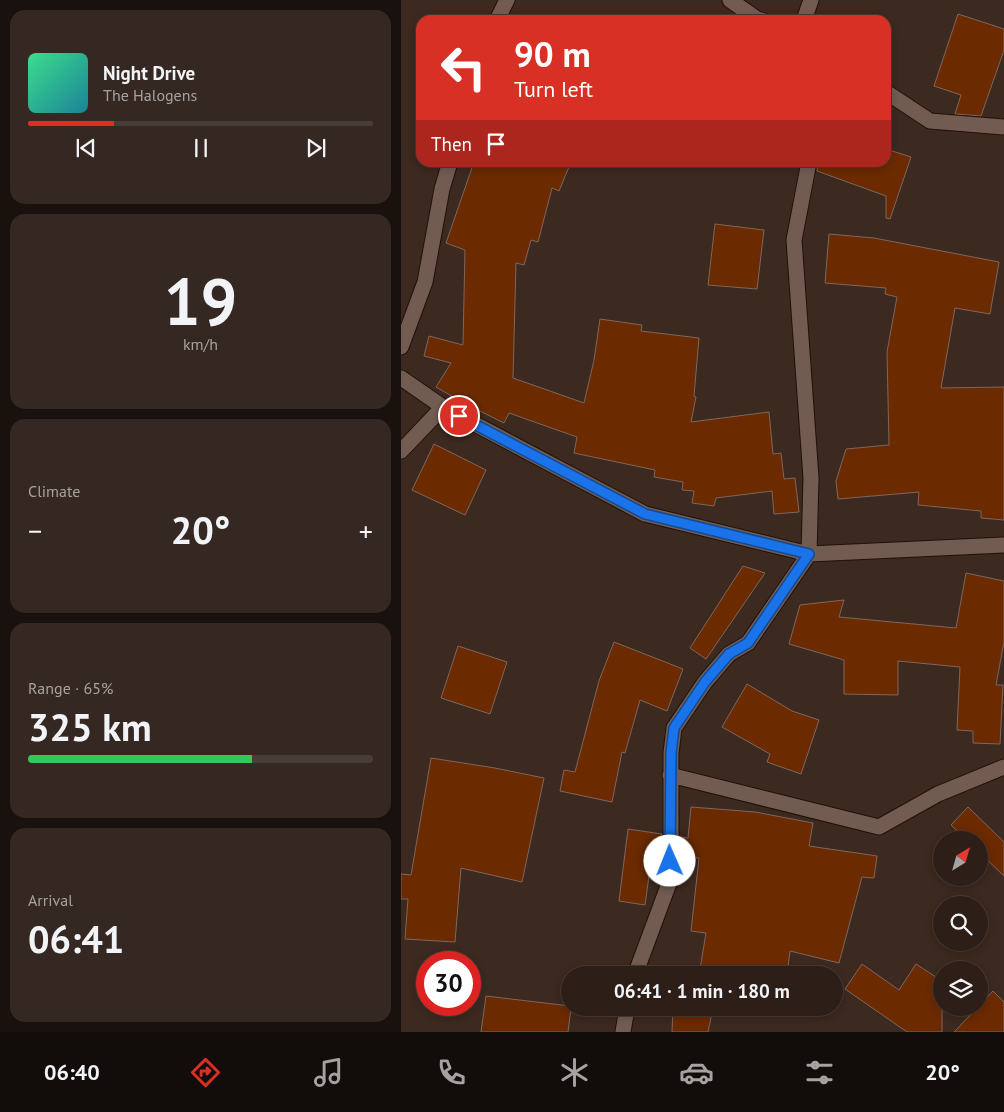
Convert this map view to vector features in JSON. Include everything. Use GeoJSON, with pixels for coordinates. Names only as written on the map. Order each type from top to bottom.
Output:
{"type":"FeatureCollection","features":[{"type":"Feature","properties":{"kind":"street"},"geometry":{"type":"LineString","coordinates":[[500,15],[507,0]]}},
{"type":"Feature","properties":{"kind":"street"},"geometry":{"type":"LineString","coordinates":[[730,0],[751,15]]}},
{"type":"Feature","properties":{"kind":"street"},"geometry":{"type":"LineString","coordinates":[[806,15],[811,0]]}},
{"type":"Feature","properties":{"kind":"street"},"geometry":{"type":"LineString","coordinates":[[891,95],[931,120],[1004,127]]}},
{"type":"Feature","properties":{"kind":"street"},"geometry":{"type":"LineString","coordinates":[[401,347],[425,282],[442,189],[449,167]]}},
{"type":"Feature","properties":{"kind":"street"},"geometry":{"type":"LineString","coordinates":[[638,966],[671,878],[670,775],[674,728],[705,682],[729,654],[748,643],[809,554],[811,478],[794,240],[808,167]]}},
{"type":"Feature","properties":{"kind":"street"},"geometry":{"type":"LineString","coordinates":[[401,378],[443,407],[645,514],[809,554],[1004,545]]}},
{"type":"Feature","properties":{"kind":"street"},"geometry":{"type":"LineString","coordinates":[[401,451],[443,407]]}},
{"type":"Feature","properties":{"kind":"street"},"geometry":{"type":"LineString","coordinates":[[670,775],[879,827],[938,794],[1004,767]]}},
{"type":"Feature","properties":{"kind":"street"},"geometry":{"type":"LineString","coordinates":[[623,1032],[626,1016]]}},
{"type":"Feature","properties":{"kind":"building"},"geometry":{"type":"Polygon","coordinates":[[[958,14],[1004,29],[1004,50],[981,116],[955,114],[961,95],[934,86],[958,14]]]}},
{"type":"Feature","properties":{"kind":"building"},"geometry":{"type":"Polygon","coordinates":[[[891,151],[911,157],[890,219],[886,218],[886,196],[817,171],[817,167],[891,167],[891,151]]]}},
{"type":"Feature","properties":{"kind":"building"},"geometry":{"type":"Polygon","coordinates":[[[472,167],[569,167],[559,191],[552,188],[538,242],[531,240],[524,265],[516,263],[513,378],[584,403],[594,360],[600,319],[642,325],[641,331],[699,338],[694,396],[696,397],[691,422],[769,412],[773,454],[781,453],[784,479],[795,478],[799,512],[774,514],[772,491],[716,498],[714,506],[692,503],[694,491],[682,490],[683,482],[654,477],[655,470],[574,453],[577,437],[509,413],[504,423],[436,387],[451,363],[424,356],[429,336],[463,345],[465,250],[446,243],[472,167]]]}},
{"type":"Feature","properties":{"kind":"building"},"geometry":{"type":"Polygon","coordinates":[[[715,224],[764,230],[757,289],[708,285],[715,224]]]}},
{"type":"Feature","properties":{"kind":"building"},"geometry":{"type":"Polygon","coordinates":[[[829,234],[874,238],[999,262],[990,314],[955,308],[941,388],[1004,387],[1004,520],[981,518],[981,511],[918,505],[919,492],[838,499],[836,481],[846,449],[889,445],[887,352],[897,297],[885,294],[886,288],[825,283],[829,234]]]}},
{"type":"Feature","properties":{"kind":"building"},"geometry":{"type":"Polygon","coordinates":[[[434,444],[486,470],[465,515],[412,490],[434,444]]]}},
{"type":"Feature","properties":{"kind":"building"},"geometry":{"type":"Polygon","coordinates":[[[743,566],[765,573],[706,659],[690,648],[743,566]]]}},
{"type":"Feature","properties":{"kind":"building"},"geometry":{"type":"Polygon","coordinates":[[[966,573],[1004,581],[1004,642],[996,685],[1003,685],[1000,744],[973,743],[973,731],[957,730],[960,667],[898,661],[898,695],[844,694],[844,660],[789,644],[800,605],[844,600],[839,617],[956,628],[966,573]]]}},
{"type":"Feature","properties":{"kind":"building"},"geometry":{"type":"Polygon","coordinates":[[[614,642],[683,669],[667,711],[640,700],[625,753],[622,752],[612,802],[560,791],[564,770],[575,772],[599,681],[614,642]]]}},
{"type":"Feature","properties":{"kind":"building"},"geometry":{"type":"Polygon","coordinates":[[[458,646],[507,662],[490,714],[441,698],[458,646]]]}},
{"type":"Feature","properties":{"kind":"building"},"geometry":{"type":"Polygon","coordinates":[[[747,684],[792,711],[819,720],[801,774],[767,762],[770,754],[722,727],[747,684]]]}},
{"type":"Feature","properties":{"kind":"building"},"geometry":{"type":"Polygon","coordinates":[[[431,758],[544,778],[522,882],[461,868],[455,942],[405,939],[408,899],[401,899],[401,874],[411,875],[431,758]]]}},
{"type":"Feature","properties":{"kind":"building"},"geometry":{"type":"Polygon","coordinates":[[[691,807],[755,812],[813,823],[809,846],[877,856],[874,878],[862,877],[839,963],[790,951],[788,966],[700,966],[706,933],[691,931],[699,858],[680,856],[680,837],[688,838],[691,807]]]}},
{"type":"Feature","properties":{"kind":"building"},"geometry":{"type":"Polygon","coordinates":[[[968,807],[1004,842],[1004,876],[989,862],[989,831],[957,831],[951,825],[968,807]]]}},
{"type":"Feature","properties":{"kind":"building"},"geometry":{"type":"Polygon","coordinates":[[[628,829],[662,834],[662,855],[652,854],[645,905],[619,901],[628,829]]]}},
{"type":"Feature","properties":{"kind":"building"},"geometry":{"type":"Polygon","coordinates":[[[862,964],[899,990],[916,964],[933,975],[933,1016],[942,1016],[942,1032],[907,1032],[845,989],[862,964]]]}},
{"type":"Feature","properties":{"kind":"building"},"geometry":{"type":"Polygon","coordinates":[[[993,991],[1004,1002],[1004,1032],[954,1032],[969,1016],[988,1016],[988,996],[993,991]]]}},
{"type":"Feature","properties":{"kind":"building"},"geometry":{"type":"Polygon","coordinates":[[[486,996],[561,1005],[561,1016],[570,1016],[568,1032],[481,1032],[486,996]]]}},
{"type":"Feature","properties":{"kind":"building"},"geometry":{"type":"Polygon","coordinates":[[[673,1016],[711,1016],[708,1032],[672,1032],[673,1016]]]}},
{"type":"Feature","properties":{"kind":"route"},"geometry":{"type":"LineString","coordinates":[[459,416],[645,514],[809,554],[748,643],[729,654],[705,682],[674,728],[671,753],[670,861]]}}]}
